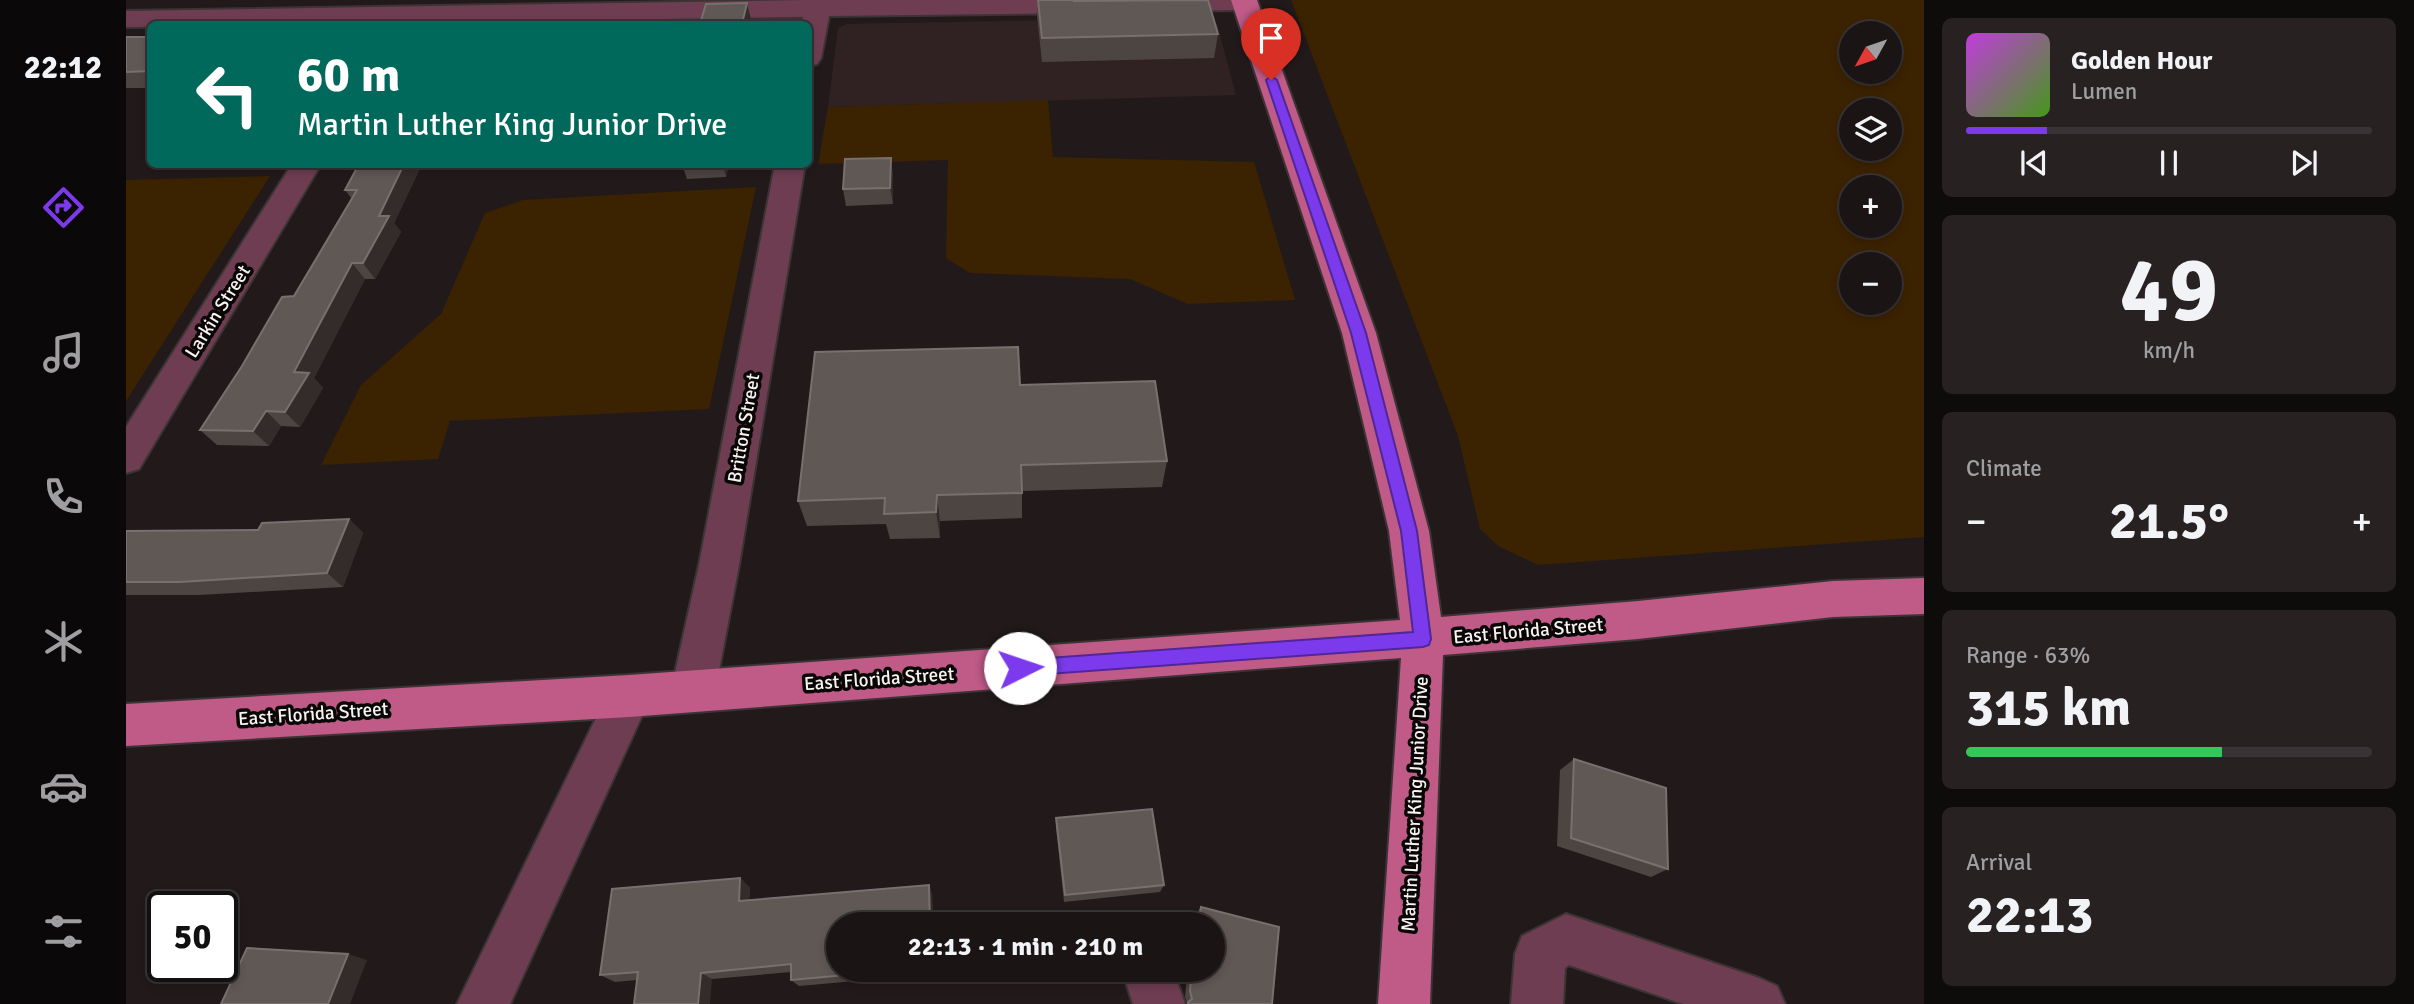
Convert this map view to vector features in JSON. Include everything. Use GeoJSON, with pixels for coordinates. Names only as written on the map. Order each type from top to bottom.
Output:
{"type":"FeatureCollection","features":[{"type":"Feature","properties":{"kind":"main road","name":"Martin Luther King Junior Drive"},"geometry":{"type":"LineString","coordinates":[[1244,1],[1359,333],[1409,531],[1423,639],[1404,1004]]}},
{"type":"Feature","properties":{"kind":"main road","name":"East Florida Street"},"geometry":{"type":"LineString","coordinates":[[126,726],[629,696],[1423,639],[1833,599],[1924,596]]}},
{"type":"Feature","properties":{"kind":"street"},"geometry":{"type":"LineString","coordinates":[[1135,4],[1244,1]]}},
{"type":"Feature","properties":{"kind":"street"},"geometry":{"type":"LineString","coordinates":[[126,19],[818,5],[1108,4]]}},
{"type":"Feature","properties":{"kind":"street"},"geometry":{"type":"LineString","coordinates":[[812,37],[818,5]]}},
{"type":"Feature","properties":{"kind":"street","name":"Larkin Street"},"geometry":{"type":"LineString","coordinates":[[126,458],[305,168]]}},
{"type":"Feature","properties":{"kind":"street","name":"Britton Street"},"geometry":{"type":"LineString","coordinates":[[693,691],[719,565],[789,168]]}},
{"type":"Feature","properties":{"kind":"street"},"geometry":{"type":"LineString","coordinates":[[482,1004],[629,696]]}},
{"type":"Feature","properties":{"kind":"street"},"geometry":{"type":"LineString","coordinates":[[1537,1004],[1540,954],[1566,939],[1759,1004]]}},
{"type":"Feature","properties":{"kind":"street"},"geometry":{"type":"LineString","coordinates":[[1152,982],[1159,1004]]}},
{"type":"Feature","properties":{"kind":"shaded area"},"geometry":{"type":"Polygon","coordinates":[[[1291,0],[1924,0],[1924,537],[1538,565],[1498,546],[1480,529],[1458,436],[1291,0]]]}},
{"type":"Feature","properties":{"kind":"shaded area"},"geometry":{"type":"Polygon","coordinates":[[[1204,17],[1217,24],[1236,95],[828,107],[838,28],[847,24],[1204,17]]]}},
{"type":"Feature","properties":{"kind":"shaded area"},"geometry":{"type":"Polygon","coordinates":[[[1048,100],[1053,157],[1254,162],[1295,300],[1188,304],[1130,279],[970,273],[946,258],[948,160],[818,164],[828,107],[1048,100]]]}},
{"type":"Feature","properties":{"kind":"shaded area"},"geometry":{"type":"Polygon","coordinates":[[[270,176],[126,401],[126,180],[270,176]]]}},
{"type":"Feature","properties":{"kind":"shaded area"},"geometry":{"type":"Polygon","coordinates":[[[756,187],[709,409],[450,421],[438,459],[321,465],[361,385],[441,314],[485,213],[523,200],[756,187]]]}},
{"type":"Feature","properties":{"kind":"building"},"geometry":{"type":"Polygon","coordinates":[[[1038,0],[1208,0],[1218,34],[1042,38],[1038,0]]]}},
{"type":"Feature","properties":{"kind":"building"},"geometry":{"type":"Polygon","coordinates":[[[747,3],[743,21],[701,21],[706,4],[747,3]]]}},
{"type":"Feature","properties":{"kind":"building"},"geometry":{"type":"Polygon","coordinates":[[[126,37],[147,37],[147,71],[126,72],[126,37]]]}},
{"type":"Feature","properties":{"kind":"building"},"geometry":{"type":"Polygon","coordinates":[[[891,158],[890,188],[843,189],[845,159],[891,158]]]}},
{"type":"Feature","properties":{"kind":"building"},"geometry":{"type":"Polygon","coordinates":[[[357,168],[402,168],[379,216],[389,216],[363,263],[352,263],[294,372],[309,373],[285,412],[266,411],[253,431],[200,430],[242,366],[282,297],[294,296],[357,190],[345,190],[357,168]]]}},
{"type":"Feature","properties":{"kind":"building"},"geometry":{"type":"Polygon","coordinates":[[[1018,347],[1020,385],[1155,381],[1167,461],[1021,465],[1022,493],[937,495],[936,512],[884,514],[885,498],[798,501],[815,352],[1018,347]]]}},
{"type":"Feature","properties":{"kind":"building"},"geometry":{"type":"Polygon","coordinates":[[[349,519],[327,573],[180,582],[126,582],[126,531],[258,530],[262,523],[349,519]]]}},
{"type":"Feature","properties":{"kind":"building"},"geometry":{"type":"Polygon","coordinates":[[[1574,759],[1666,788],[1668,869],[1571,838],[1574,759]]]}},
{"type":"Feature","properties":{"kind":"building"},"geometry":{"type":"Polygon","coordinates":[[[1152,809],[1164,885],[1065,895],[1056,818],[1152,809]]]}},
{"type":"Feature","properties":{"kind":"building"},"geometry":{"type":"Polygon","coordinates":[[[740,878],[739,901],[929,885],[930,912],[826,912],[826,977],[791,980],[791,964],[701,973],[698,1004],[634,1004],[638,972],[600,975],[612,889],[740,878]]]}},
{"type":"Feature","properties":{"kind":"building"},"geometry":{"type":"Polygon","coordinates":[[[1201,907],[1220,912],[1200,912],[1201,907]]]}},
{"type":"Feature","properties":{"kind":"building"},"geometry":{"type":"Polygon","coordinates":[[[1225,913],[1279,927],[1272,1004],[1188,1004],[1192,999],[1191,982],[1225,982],[1225,913]]]}},
{"type":"Feature","properties":{"kind":"building"},"geometry":{"type":"Polygon","coordinates":[[[247,948],[348,954],[328,1004],[221,1004],[231,982],[238,982],[238,967],[247,948]]]}},
{"type":"Feature","properties":{"kind":"route"},"geometry":{"type":"LineString","coordinates":[[1020,668],[1423,639],[1409,531],[1359,333],[1271,80]]}}]}
